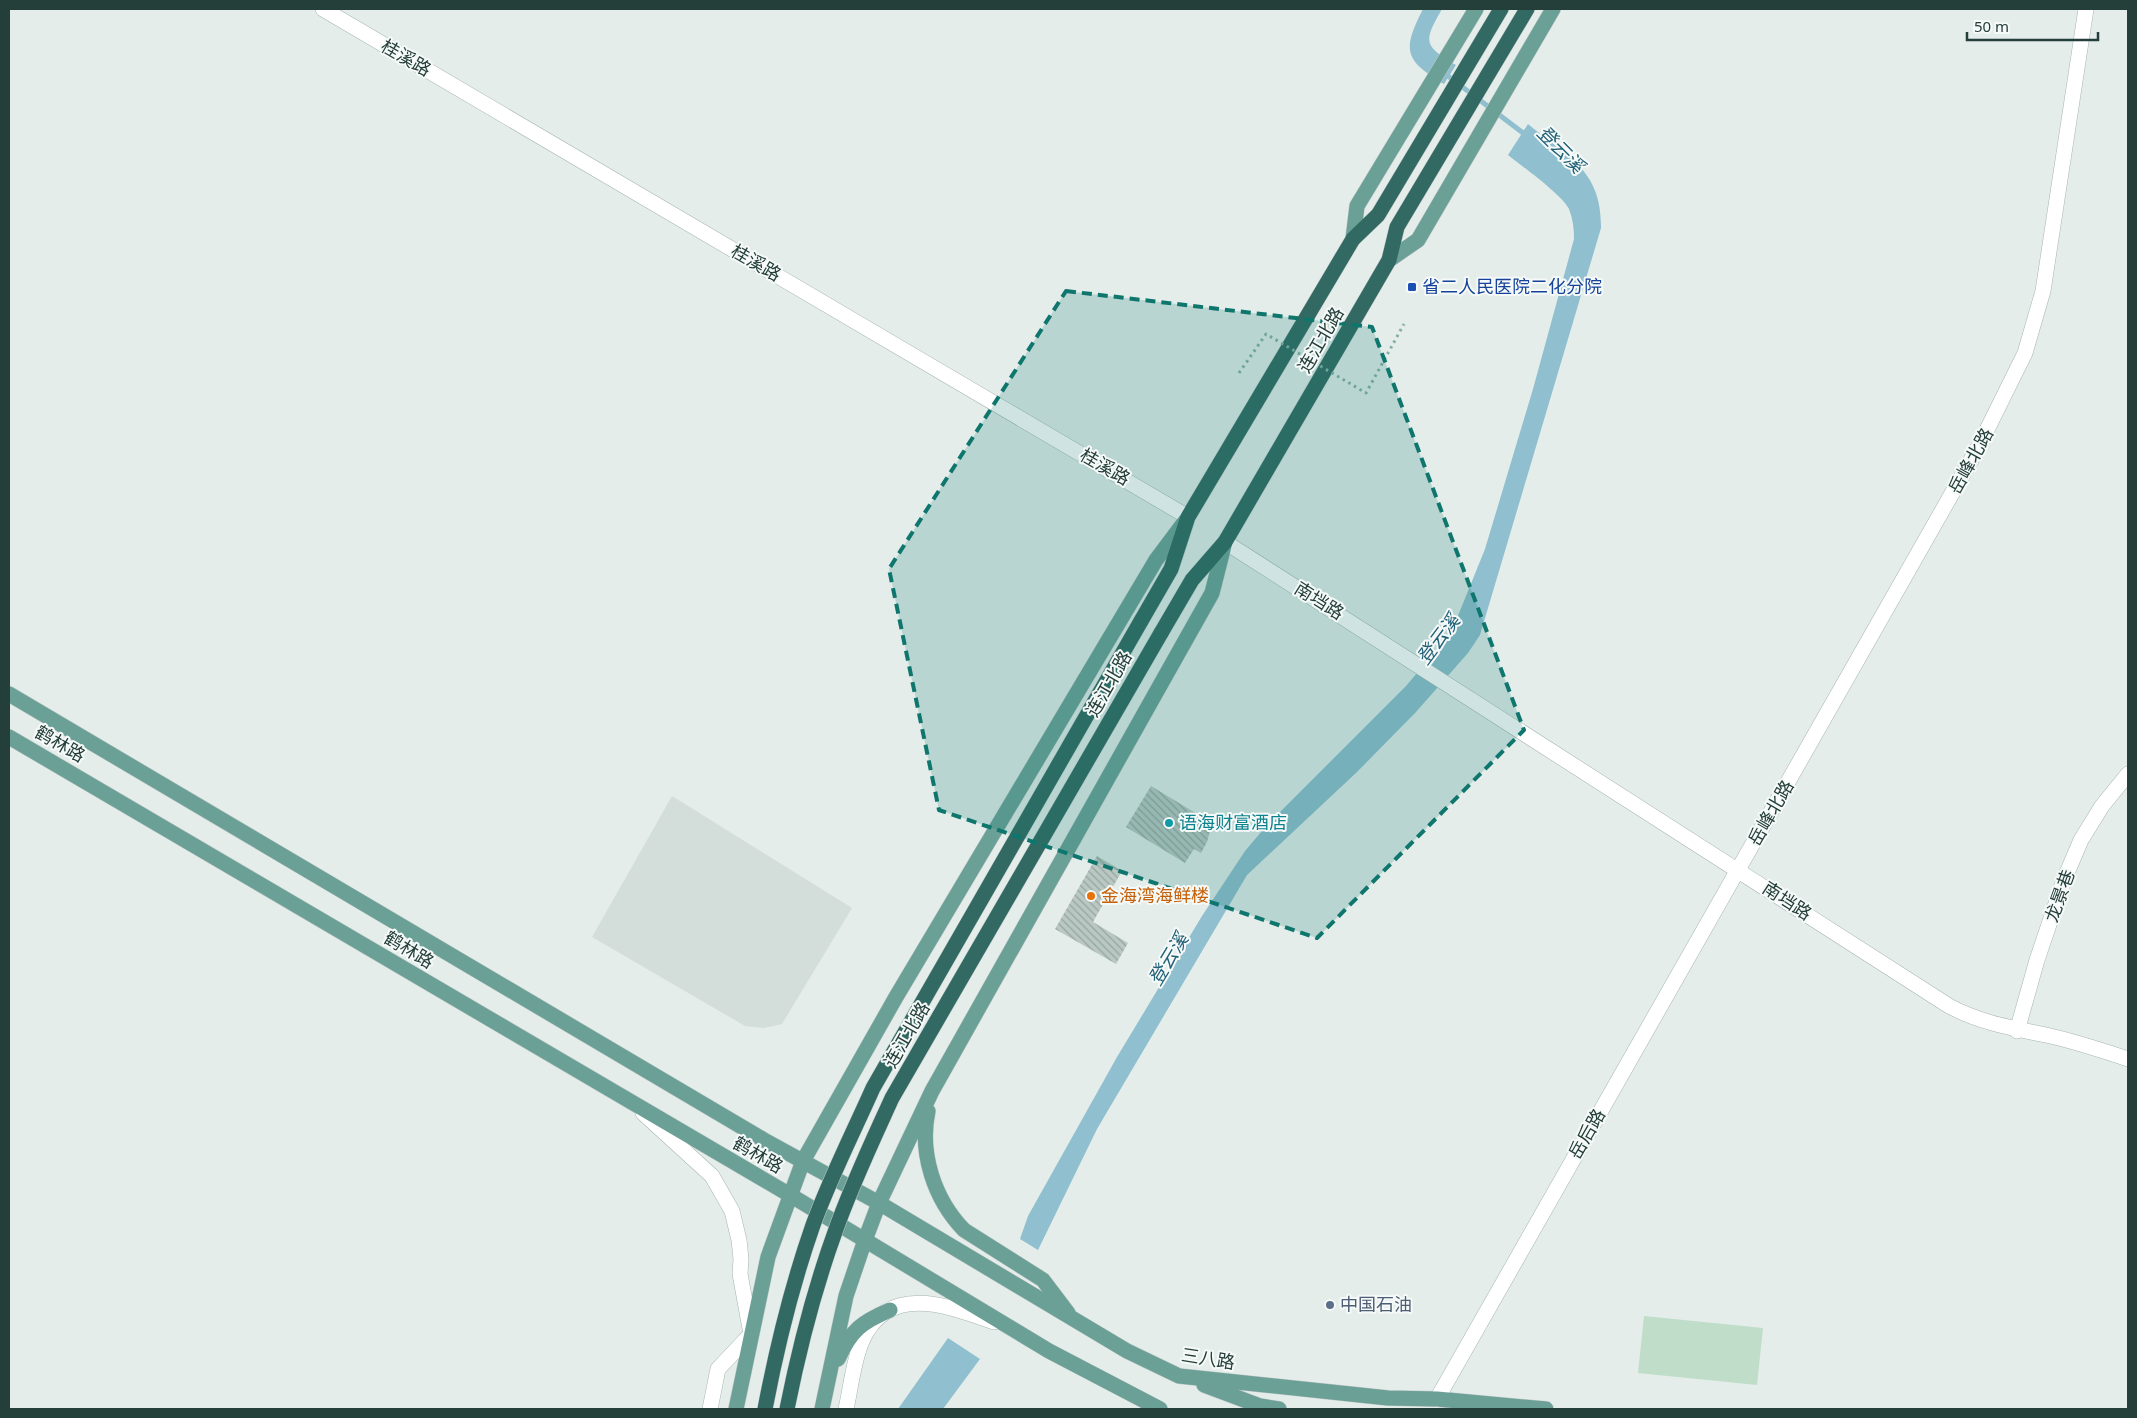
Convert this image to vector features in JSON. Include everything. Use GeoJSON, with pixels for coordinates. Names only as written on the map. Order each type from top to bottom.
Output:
{"type":"FeatureCollection","features":[{"type":"Feature","properties":{"kind":"highway","name":"连江北路"},"geometry":{"type":"LineString","coordinates":[[765,1409],[777,1346],[794,1284],[814,1223],[874,1088],[1172,569],[1188,517],[1353,238],[1378,215],[1501,9]]}},
{"type":"Feature","properties":{"kind":"highway","name":"连江北路"},"geometry":{"type":"LineString","coordinates":[[788,1409],[799,1351],[835,1231],[862,1164],[892,1098],[1192,580],[1225,542],[1389,260],[1397,227],[1527,9]]}},
{"type":"Feature","properties":{"kind":"main road"},"geometry":{"type":"LineString","coordinates":[[1353,238],[1357,206],[1476,9]]}},
{"type":"Feature","properties":{"kind":"main road"},"geometry":{"type":"LineString","coordinates":[[1389,260],[1418,240],[1553,9]]}},
{"type":"Feature","properties":{"kind":"main road"},"geometry":{"type":"LineString","coordinates":[[736,1409],[768,1257],[803,1161],[896,997],[1156,560],[1188,517]]}},
{"type":"Feature","properties":{"kind":"main road"},"geometry":{"type":"LineString","coordinates":[[822,1409],[846,1296],[879,1203],[932,1090],[1212,593],[1225,542]]}},
{"type":"Feature","properties":{"kind":"main road","name":"三八路"},"geometry":{"type":"LineString","coordinates":[[9,694],[764,1140],[879,1203],[1127,1351],[1179,1376],[1388,1398],[1546,1409]]}},
{"type":"Feature","properties":{"kind":"main road","name":"鹤林路"},"geometry":{"type":"LineString","coordinates":[[9,737],[865,1240]]}},
{"type":"Feature","properties":{"kind":"main road"},"geometry":{"type":"LineString","coordinates":[[932,1090],[925,1130],[928,1164],[947,1210],[964,1230],[1043,1280],[1074,1320]]}},
{"type":"Feature","properties":{"kind":"main road"},"geometry":{"type":"LineString","coordinates":[[865,1240],[1079,1368],[1155,1406],[1172,1409]]}},
{"type":"Feature","properties":{"kind":"main road"},"geometry":{"type":"LineString","coordinates":[[826,1388],[844,1344],[865,1321],[890,1310]]}},
{"type":"Feature","properties":{"kind":"main road"},"geometry":{"type":"LineString","coordinates":[[1179,1376],[1260,1406],[1279,1409]]}},
{"type":"Feature","properties":{"kind":"street","name":"桂溪路"},"geometry":{"type":"LineString","coordinates":[[323,9],[1188,517]]}},
{"type":"Feature","properties":{"kind":"street","name":"岳峰北路"},"geometry":{"type":"LineString","coordinates":[[1738,869],[1979,446],[2025,354],[2043,291],[2086,9]]}},
{"type":"Feature","properties":{"kind":"street","name":"南垱路"},"geometry":{"type":"LineString","coordinates":[[1225,542],[1413,660],[1949,1006],[1982,1021],[2053,1037],[2128,1059]]}},
{"type":"Feature","properties":{"kind":"street","name":"龙景巷"},"geometry":{"type":"LineString","coordinates":[[2017,1030],[2037,960],[2064,880],[2078,847],[2102,806],[2128,774]]}},
{"type":"Feature","properties":{"kind":"street","name":"岳后路"},"geometry":{"type":"LineString","coordinates":[[1437,1400],[1738,869]]}},
{"type":"Feature","properties":{"kind":"street"},"geometry":{"type":"LineString","coordinates":[[632,1103],[705,1169],[723,1193],[736,1223],[741,1259],[740,1274],[751,1334],[718,1369],[710,1409]]}},
{"type":"Feature","properties":{"kind":"street"},"geometry":{"type":"LineString","coordinates":[[846,1409],[862,1342],[877,1320],[890,1310],[901,1305],[930,1303],[955,1308],[1012,1328]]}},
{"type":"Feature","properties":{"kind":"path"},"geometry":{"type":"LineString","coordinates":[[1239,373],[1266,334],[1366,393],[1404,324]]}},
{"type":"Feature","properties":{"kind":"highlighted area"},"geometry":{"type":"Polygon","coordinates":[[[1066,291],[1372,327],[1524,730],[1317,938],[939,810],[889,569],[1066,291]]]}},
{"type":"Feature","properties":{"kind":"shaded area"},"geometry":{"type":"Polygon","coordinates":[[[672,796],[852,908],[782,1024],[764,1028],[745,1026],[592,937],[672,796]]]}},
{"type":"Feature","properties":{"kind":"green space"},"geometry":{"type":"Polygon","coordinates":[[[1644,1316],[1763,1328],[1757,1385],[1638,1373],[1644,1316]]]}},
{"type":"Feature","properties":{"kind":"water"},"geometry":{"type":"Polygon","coordinates":[[[1423,9],[1442,9],[1432,28],[1430,42],[1437,52],[1456,65],[1444,84],[1421,68],[1414,61],[1411,53],[1412,35],[1423,9]]]}},
{"type":"Feature","properties":{"kind":"water"},"geometry":{"type":"Polygon","coordinates":[[[1528,124],[1569,156],[1589,178],[1596,192],[1600,208],[1601,228],[1480,635],[1468,653],[1416,712],[1357,772],[1247,875],[1097,1129],[1038,1250],[1020,1239],[1028,1216],[1117,1057],[1202,916],[1245,851],[1267,825],[1406,686],[1451,633],[1485,549],[1533,389],[1574,239],[1571,216],[1565,203],[1508,155],[1528,124]]]}},
{"type":"Feature","properties":{"kind":"water"},"geometry":{"type":"Polygon","coordinates":[[[948,1338],[980,1359],[943,1409],[898,1409],[948,1338]]]}},
{"type":"Feature","properties":{"kind":"building","name":"语海财富酒店"},"geometry":{"type":"Polygon","coordinates":[[[1151,786],[1207,820],[1211,827],[1207,842],[1201,853],[1194,849],[1185,863],[1126,827],[1151,786]]]}},
{"type":"Feature","properties":{"kind":"building","name":"金海湾海鲜楼"},"geometry":{"type":"Polygon","coordinates":[[[1097,856],[1122,871],[1093,922],[1128,943],[1116,964],[1055,929],[1097,856]]]}},
{"type":"Feature","properties":{"kind":"waterway","name":"登云溪"},"geometry":{"type":"LineString","coordinates":[[1444,73],[1527,136]]}},
{"type":"Feature","properties":{"kind":"place","name":"省二人民医院二化分院"},"geometry":{"type":"Point","coordinates":[1412,287]}},
{"type":"Feature","properties":{"kind":"place","name":"语海财富酒店"},"geometry":{"type":"Point","coordinates":[1169,823]}},
{"type":"Feature","properties":{"kind":"place","name":"金海湾海鲜楼"},"geometry":{"type":"Point","coordinates":[1091,896]}},
{"type":"Feature","properties":{"kind":"place","name":"中国石油"},"geometry":{"type":"Point","coordinates":[1330,1305]}}]}
